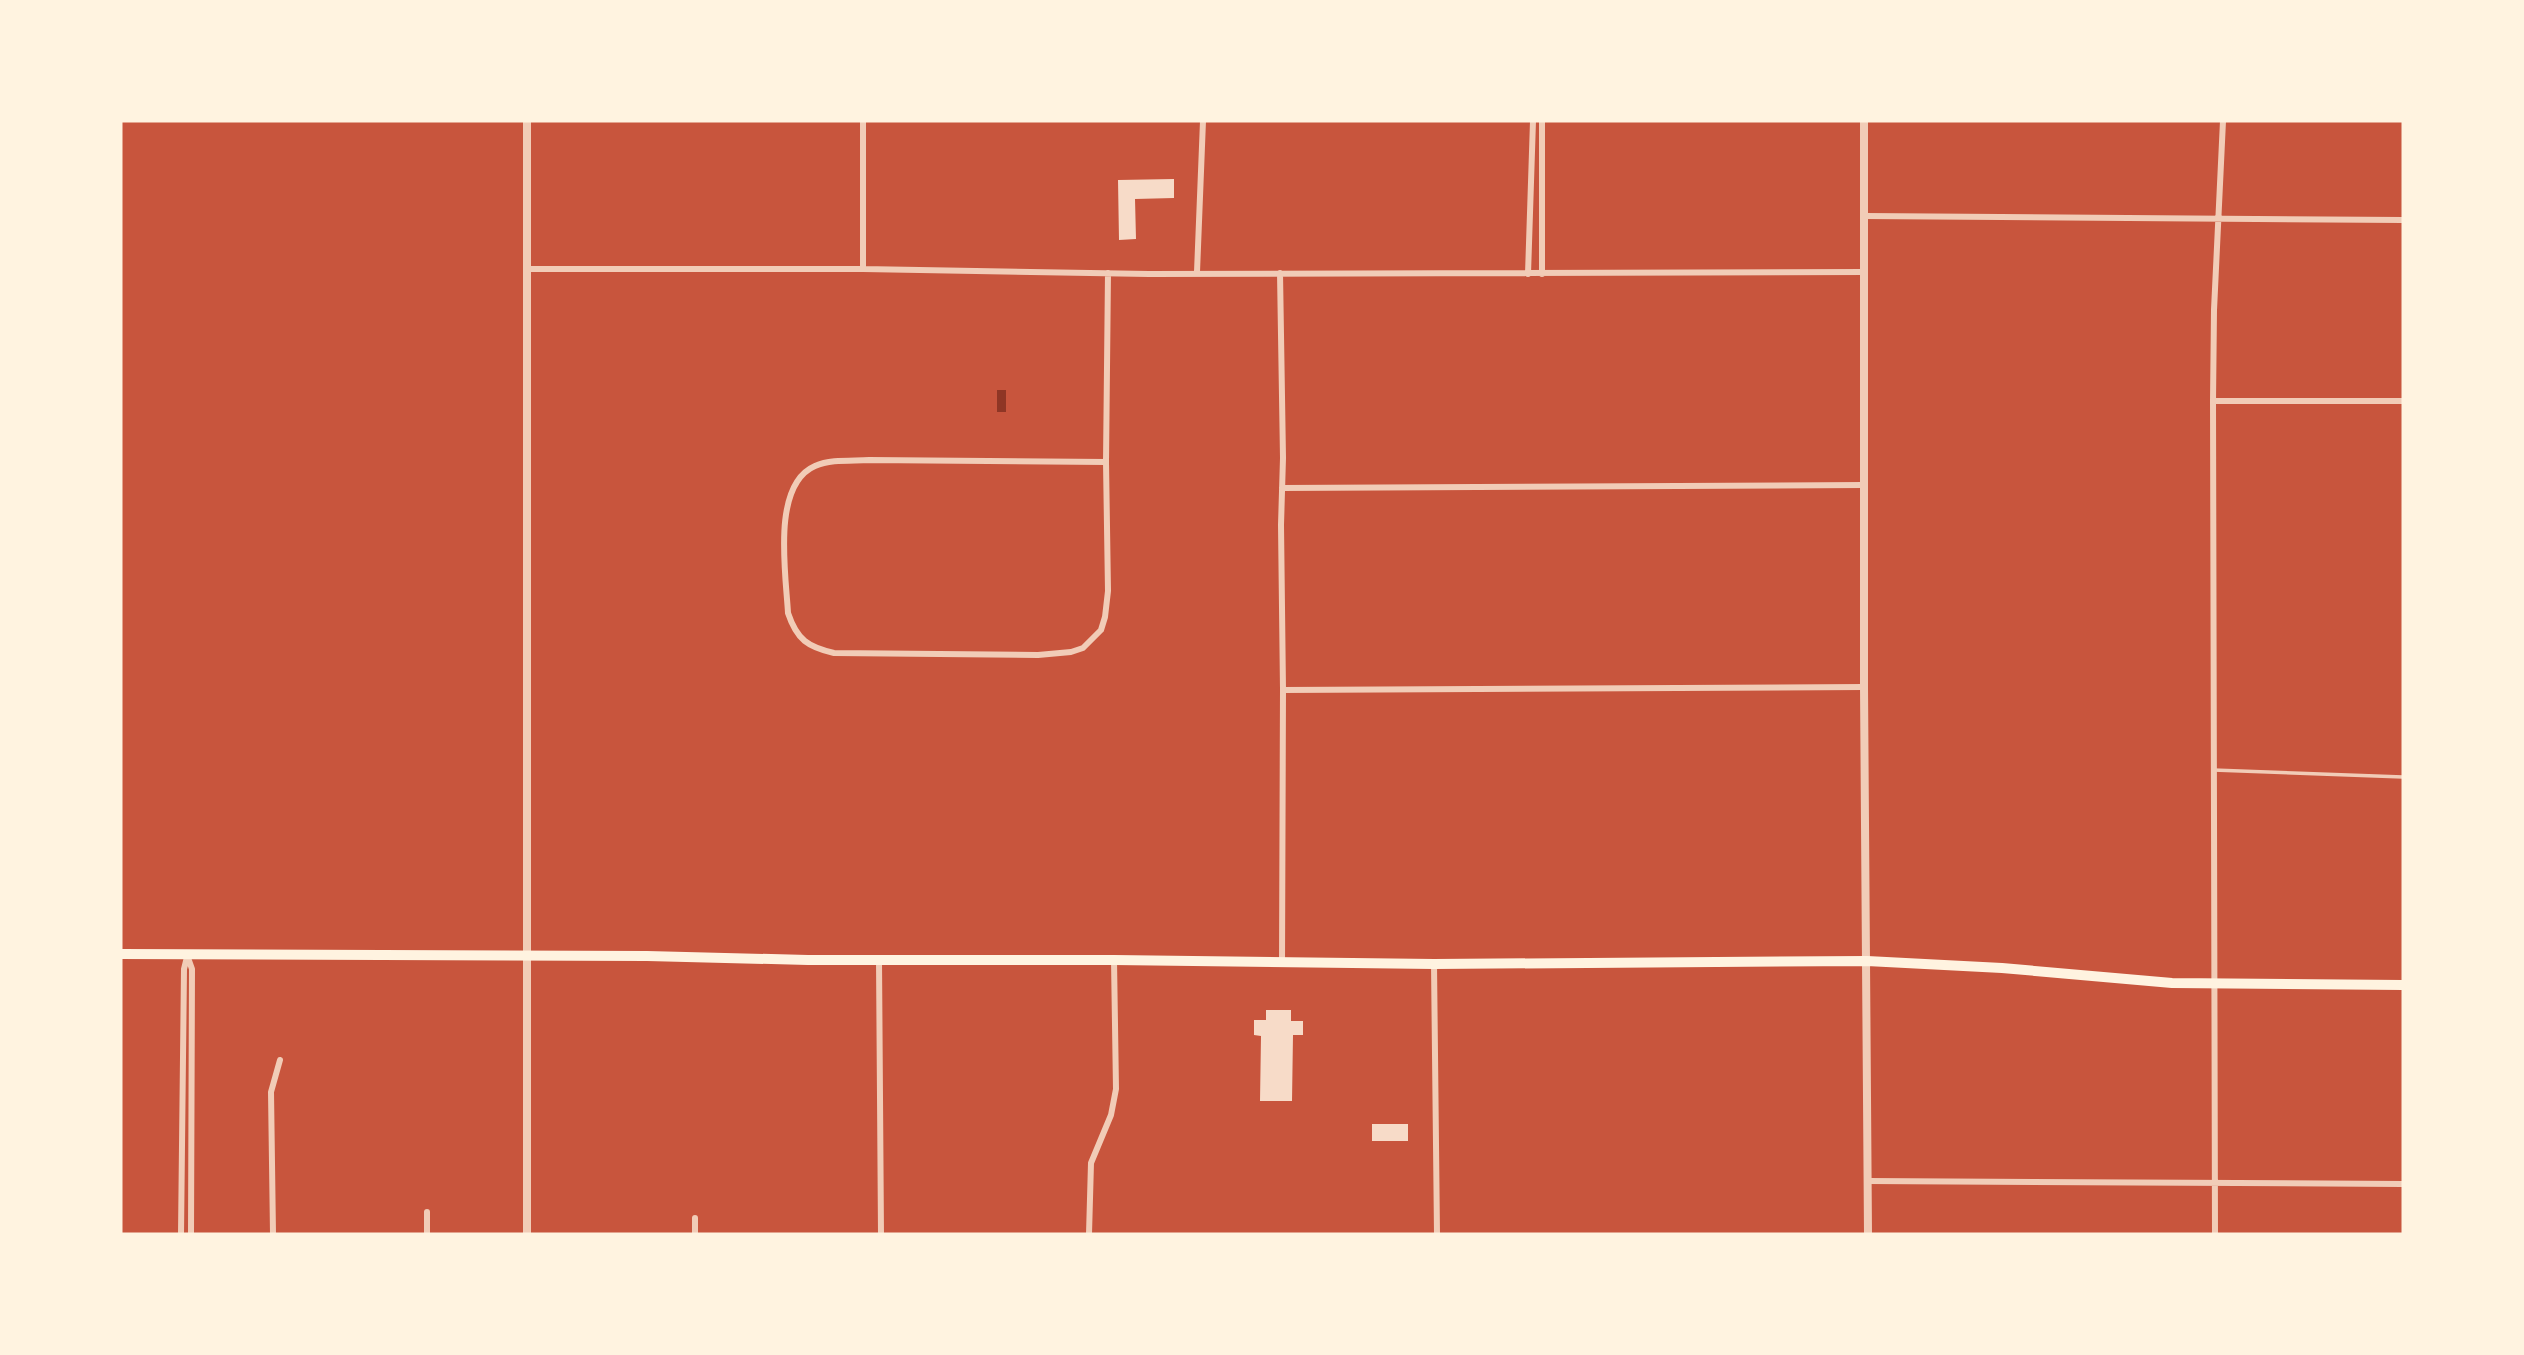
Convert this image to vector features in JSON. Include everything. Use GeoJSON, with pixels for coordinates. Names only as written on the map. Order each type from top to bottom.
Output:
{"type":"FeatureCollection","features":[{"type":"Feature","properties":{"kind":"main road"},"geometry":{"type":"LineString","coordinates":[[121,954],[1434,964],[1867,961],[2215,984],[2403,985]]}},
{"type":"Feature","properties":{"kind":"street"},"geometry":{"type":"LineString","coordinates":[[527,121],[527,1234]]}},
{"type":"Feature","properties":{"kind":"street"},"geometry":{"type":"LineString","coordinates":[[863,121],[863,270]]}},
{"type":"Feature","properties":{"kind":"street"},"geometry":{"type":"LineString","coordinates":[[1197,272],[1203,121]]}},
{"type":"Feature","properties":{"kind":"street"},"geometry":{"type":"LineString","coordinates":[[1528,274],[1533,121]]}},
{"type":"Feature","properties":{"kind":"street"},"geometry":{"type":"LineString","coordinates":[[1542,121],[1542,274]]}},
{"type":"Feature","properties":{"kind":"street"},"geometry":{"type":"LineString","coordinates":[[1864,121],[1868,1234]]}},
{"type":"Feature","properties":{"kind":"street"},"geometry":{"type":"LineString","coordinates":[[2214,1234],[2213,401],[2223,121]]}},
{"type":"Feature","properties":{"kind":"street"},"geometry":{"type":"LineString","coordinates":[[1865,216],[2403,220]]}},
{"type":"Feature","properties":{"kind":"street"},"geometry":{"type":"LineString","coordinates":[[527,269],[1528,274],[1865,272]]}},
{"type":"Feature","properties":{"kind":"street"},"geometry":{"type":"LineString","coordinates":[[1106,462],[869,460],[835,461],[813,467],[794,483],[786,509],[786,574],[788,613],[792,627],[811,647],[834,653],[1071,652],[1083,648],[1101,631],[1107,604],[1108,273]]}},
{"type":"Feature","properties":{"kind":"street"},"geometry":{"type":"LineString","coordinates":[[1280,273],[1282,962]]}},
{"type":"Feature","properties":{"kind":"street"},"geometry":{"type":"LineString","coordinates":[[2213,401],[2403,401]]}},
{"type":"Feature","properties":{"kind":"street"},"geometry":{"type":"LineString","coordinates":[[1282,488],[1864,485]]}},
{"type":"Feature","properties":{"kind":"street"},"geometry":{"type":"LineString","coordinates":[[1283,690],[1864,687]]}},
{"type":"Feature","properties":{"kind":"street"},"geometry":{"type":"LineString","coordinates":[[181,1234],[184,969],[187,955]]}},
{"type":"Feature","properties":{"kind":"street"},"geometry":{"type":"LineString","coordinates":[[187,955],[192,970],[191,1234]]}},
{"type":"Feature","properties":{"kind":"street"},"geometry":{"type":"LineString","coordinates":[[879,960],[881,1234]]}},
{"type":"Feature","properties":{"kind":"street"},"geometry":{"type":"LineString","coordinates":[[1089,1234],[1091,1163],[1111,1115],[1116,1089],[1114,960]]}},
{"type":"Feature","properties":{"kind":"street"},"geometry":{"type":"LineString","coordinates":[[1434,964],[1437,1234]]}},
{"type":"Feature","properties":{"kind":"street"},"geometry":{"type":"LineString","coordinates":[[273,1234],[271,1092],[280,1060]]}},
{"type":"Feature","properties":{"kind":"street"},"geometry":{"type":"LineString","coordinates":[[1868,1181],[2403,1184]]}},
{"type":"Feature","properties":{"kind":"street"},"geometry":{"type":"LineString","coordinates":[[427,1212],[427,1234]]}},
{"type":"Feature","properties":{"kind":"street"},"geometry":{"type":"LineString","coordinates":[[695,1218],[695,1234]]}},
{"type":"Feature","properties":{"kind":"lane"},"geometry":{"type":"LineString","coordinates":[[2213,770],[2403,777]]}},
{"type":"Feature","properties":{"kind":"shaded area"},"geometry":{"type":"Polygon","coordinates":[[[997,390],[1006,390],[1006,412],[997,412],[997,390]]]}},
{"type":"Feature","properties":{"kind":"building"},"geometry":{"type":"Polygon","coordinates":[[[1174,179],[1174,198],[1135,199],[1136,239],[1119,240],[1118,180],[1174,179]]]}},
{"type":"Feature","properties":{"kind":"building"},"geometry":{"type":"Polygon","coordinates":[[[1266,1010],[1291,1010],[1291,1021],[1303,1021],[1303,1035],[1293,1035],[1292,1101],[1260,1101],[1261,1036],[1254,1035],[1254,1020],[1266,1020],[1266,1010]]]}},
{"type":"Feature","properties":{"kind":"building"},"geometry":{"type":"Polygon","coordinates":[[[1372,1124],[1408,1124],[1408,1141],[1372,1141],[1372,1124]]]}}]}
